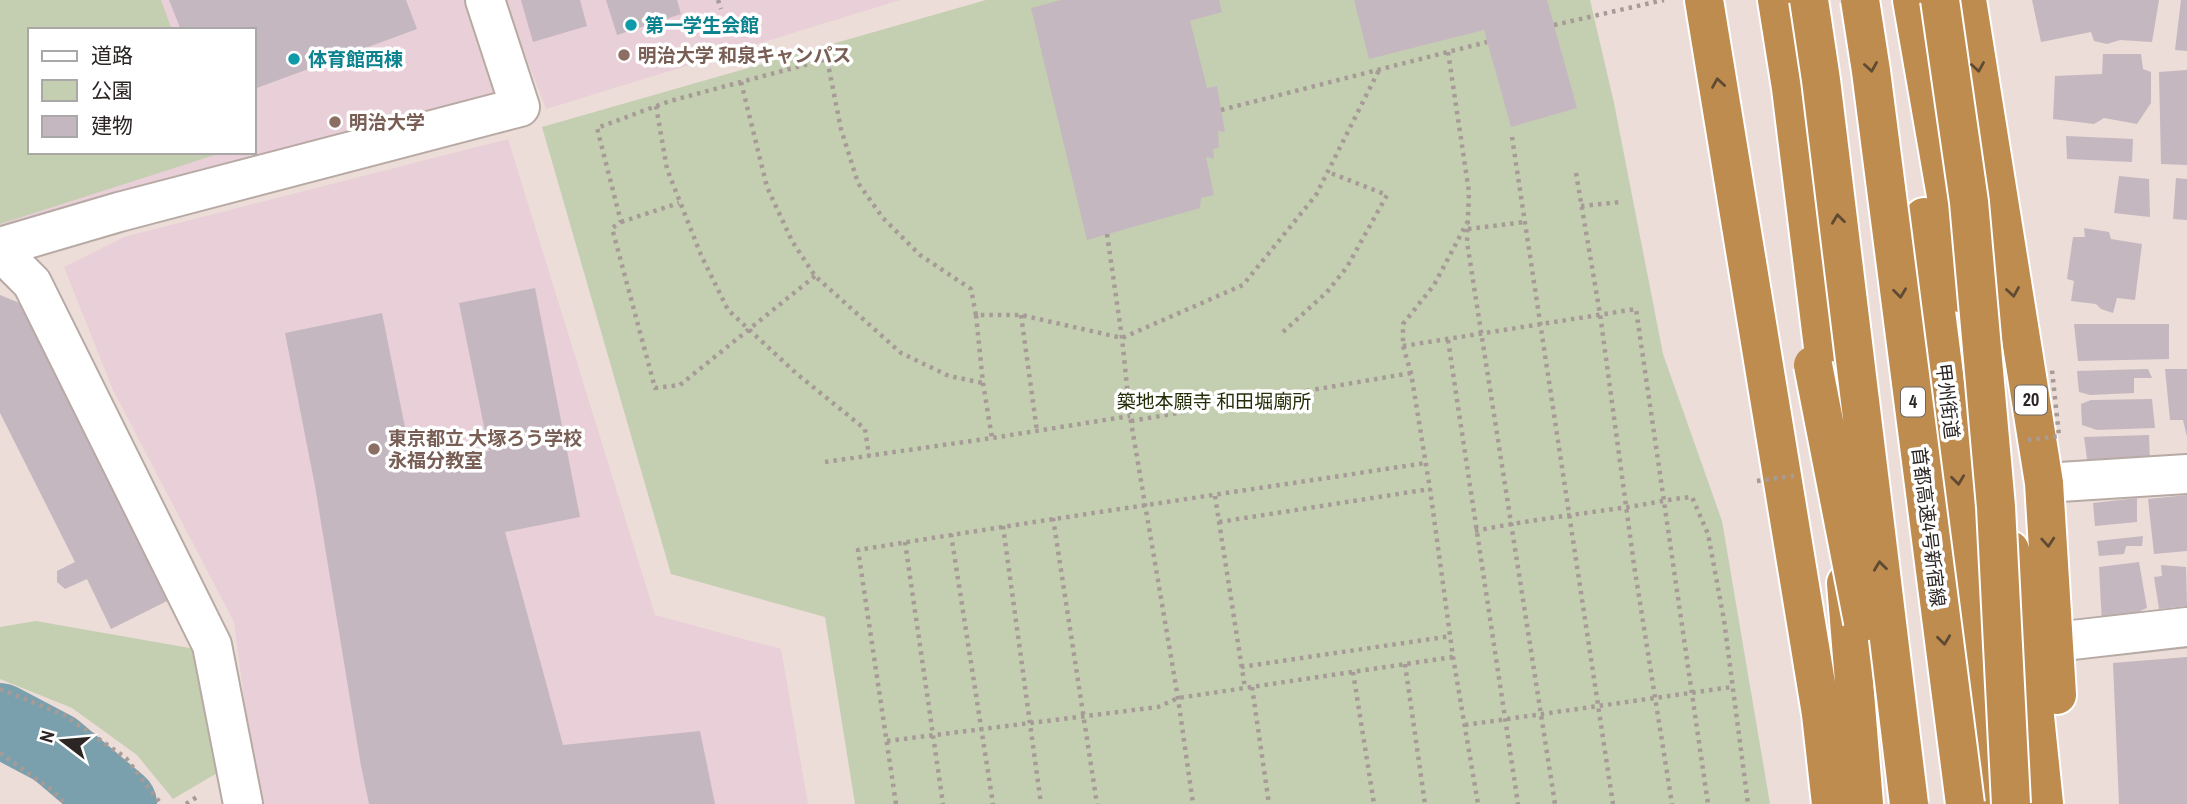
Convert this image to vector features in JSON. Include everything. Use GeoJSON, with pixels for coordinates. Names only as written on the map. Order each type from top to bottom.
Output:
{"type":"FeatureCollection","features":[{"type":"Feature","properties":{"kind":"highway"},"geometry":{"type":"LineString","coordinates":[[1704,0],[1821,714]]}},
{"type":"Feature","properties":{"kind":"highway"},"geometry":{"type":"LineString","coordinates":[[1731,0],[1746,97],[1831,804]]}},
{"type":"Feature","properties":{"kind":"highway"},"geometry":{"type":"LineString","coordinates":[[1759,0],[1814,365],[1874,676],[1888,804]]}},
{"type":"Feature","properties":{"kind":"highway"},"geometry":{"type":"LineString","coordinates":[[1777,0],[1827,363],[1864,804]]}},
{"type":"Feature","properties":{"kind":"highway"},"geometry":{"type":"LineString","coordinates":[[1809,0],[1909,804]]}},
{"type":"Feature","properties":{"kind":"highway","name":"首都高速4号新宿線"},"geometry":{"type":"LineString","coordinates":[[1860,0],[1965,804]]}},
{"type":"Feature","properties":{"kind":"highway","name":"甲州街道"},"geometry":{"type":"LineString","coordinates":[[1892,0],[1923,209],[1981,666],[1993,804]]}},
{"type":"Feature","properties":{"kind":"highway"},"geometry":{"type":"LineString","coordinates":[[1912,0],[1944,195],[2028,648],[2043,804]]}},
{"type":"Feature","properties":{"kind":"highway"},"geometry":{"type":"LineString","coordinates":[[1940,0],[1969,202],[1995,493],[2011,804]]}},
{"type":"Feature","properties":{"kind":"highway","name":"20"},"geometry":{"type":"LineString","coordinates":[[1967,0],[2044,483],[2055,642],[2060,804]]}},
{"type":"Feature","properties":{"kind":"street"},"geometry":{"type":"LineString","coordinates":[[243,804],[212,645],[32,283],[0,249],[119,212],[520,107],[485,0]]}},
{"type":"Feature","properties":{"kind":"street"},"geometry":{"type":"LineString","coordinates":[[2044,483],[2187,474]]}},
{"type":"Feature","properties":{"kind":"street"},"geometry":{"type":"LineString","coordinates":[[2055,642],[2187,627]]}},
{"type":"Feature","properties":{"kind":"path"},"geometry":{"type":"LineString","coordinates":[[718,0],[721,9]]}},
{"type":"Feature","properties":{"kind":"path"},"geometry":{"type":"LineString","coordinates":[[1554,25],[1664,0]]}},
{"type":"Feature","properties":{"kind":"path"},"geometry":{"type":"LineString","coordinates":[[1221,110],[1487,42]]}},
{"type":"Feature","properties":{"kind":"path"},"geometry":{"type":"LineString","coordinates":[[1448,52],[1469,192],[1468,242],[1555,804]]}},
{"type":"Feature","properties":{"kind":"path"},"geometry":{"type":"LineString","coordinates":[[621,222],[597,128],[656,106],[827,59],[841,128],[858,183],[883,218],[920,255],[971,289],[992,439]]}},
{"type":"Feature","properties":{"kind":"path"},"geometry":{"type":"LineString","coordinates":[[976,315],[1021,315],[1122,338],[1243,285],[1317,195],[1379,69]]}},
{"type":"Feature","properties":{"kind":"path"},"geometry":{"type":"LineString","coordinates":[[741,82],[767,187],[792,241],[815,276],[901,353],[949,376],[983,383]]}},
{"type":"Feature","properties":{"kind":"path"},"geometry":{"type":"LineString","coordinates":[[656,106],[667,169],[701,255],[728,310],[797,374],[865,429],[869,456]]}},
{"type":"Feature","properties":{"kind":"path"},"geometry":{"type":"LineString","coordinates":[[1512,137],[1613,804]]}},
{"type":"Feature","properties":{"kind":"path"},"geometry":{"type":"LineString","coordinates":[[1283,332],[1327,292],[1347,267],[1387,195],[1328,172]]}},
{"type":"Feature","properties":{"kind":"path"},"geometry":{"type":"LineString","coordinates":[[1576,173],[1600,314],[1626,508],[1672,804]]}},
{"type":"Feature","properties":{"kind":"path"},"geometry":{"type":"LineString","coordinates":[[1581,206],[1621,202]]}},
{"type":"Feature","properties":{"kind":"path"},"geometry":{"type":"LineString","coordinates":[[679,203],[621,222],[612,228],[655,388],[680,385],[815,276]]}},
{"type":"Feature","properties":{"kind":"path"},"geometry":{"type":"LineString","coordinates":[[1469,220],[1434,285],[1403,324],[1403,346],[1430,489],[1453,657],[1478,804]]}},
{"type":"Feature","properties":{"kind":"path"},"geometry":{"type":"LineString","coordinates":[[1468,229],[1525,222]]}},
{"type":"Feature","properties":{"kind":"path"},"geometry":{"type":"LineString","coordinates":[[1107,234],[1131,418],[1193,804]]}},
{"type":"Feature","properties":{"kind":"path"},"geometry":{"type":"LineString","coordinates":[[1403,346],[1636,309],[1709,804]]}},
{"type":"Feature","properties":{"kind":"path"},"geometry":{"type":"LineString","coordinates":[[1021,315],[1037,431]]}},
{"type":"Feature","properties":{"kind":"path"},"geometry":{"type":"LineString","coordinates":[[1448,340],[1518,804]]}},
{"type":"Feature","properties":{"kind":"path"},"geometry":{"type":"LineString","coordinates":[[825,462],[1131,418],[1410,373]]}},
{"type":"Feature","properties":{"kind":"path"},"geometry":{"type":"LineString","coordinates":[[896,804],[858,550],[1097,511],[1146,507],[1425,463]]}},
{"type":"Feature","properties":{"kind":"path"},"geometry":{"type":"LineString","coordinates":[[1219,522],[1430,489]]}},
{"type":"Feature","properties":{"kind":"path"},"geometry":{"type":"LineString","coordinates":[[1215,496],[1245,688]]}},
{"type":"Feature","properties":{"kind":"path"},"geometry":{"type":"LineString","coordinates":[[1475,531],[1511,523],[1626,508],[1663,499],[1692,497],[1708,534],[1724,621],[1748,804]]}},
{"type":"Feature","properties":{"kind":"path"},"geometry":{"type":"LineString","coordinates":[[1053,518],[1097,804]]}},
{"type":"Feature","properties":{"kind":"path"},"geometry":{"type":"LineString","coordinates":[[1003,526],[1041,804]]}},
{"type":"Feature","properties":{"kind":"path"},"geometry":{"type":"LineString","coordinates":[[951,534],[993,804]]}},
{"type":"Feature","properties":{"kind":"path"},"geometry":{"type":"LineString","coordinates":[[905,542],[943,804]]}},
{"type":"Feature","properties":{"kind":"path"},"geometry":{"type":"LineString","coordinates":[[1241,667],[1451,636]]}},
{"type":"Feature","properties":{"kind":"path"},"geometry":{"type":"LineString","coordinates":[[886,741],[1158,707],[1178,698],[1453,657]]}},
{"type":"Feature","properties":{"kind":"path"},"geometry":{"type":"LineString","coordinates":[[1405,664],[1425,804]]}},
{"type":"Feature","properties":{"kind":"path"},"geometry":{"type":"LineString","coordinates":[[1353,672],[1374,804]]}},
{"type":"Feature","properties":{"kind":"path"},"geometry":{"type":"LineString","coordinates":[[1252,687],[1269,804]]}},
{"type":"Feature","properties":{"kind":"path"},"geometry":{"type":"LineString","coordinates":[[1465,726],[1732,687]]}},
{"type":"Feature","properties":{"kind":"path"},"geometry":{"type":"LineString","coordinates":[[0,689],[64,715],[126,758],[161,804]]}},
{"type":"Feature","properties":{"kind":"path"},"geometry":{"type":"LineString","coordinates":[[0,753],[53,791],[66,804]]}},
{"type":"Feature","properties":{"kind":"shaded area","name":"明治大学"},"geometry":{"type":"Polygon","coordinates":[[[0,0],[471,0],[515,92],[0,247],[0,0]]]}},
{"type":"Feature","properties":{"kind":"shaded area","name":"明治大学 和泉キャンパス"},"geometry":{"type":"Polygon","coordinates":[[[504,0],[900,0],[546,109],[504,0]]]}},
{"type":"Feature","properties":{"kind":"shaded area","name":"東京都立 大塚ろう学校 永福分教室"},"geometry":{"type":"Polygon","coordinates":[[[508,139],[655,615],[781,649],[808,804],[258,804],[234,622],[113,390],[64,267],[124,237],[508,139]]]}},
{"type":"Feature","properties":{"kind":"green space"},"geometry":{"type":"Polygon","coordinates":[[[0,0],[161,0],[171,28],[28,28],[28,154],[218,154],[0,224],[0,0]]]}},
{"type":"Feature","properties":{"kind":"green space","name":"築地本願寺 和田堀廟所"},"geometry":{"type":"Polygon","coordinates":[[[986,0],[1590,0],[1614,103],[1663,354],[1722,521],[1770,804],[855,804],[825,617],[671,574],[542,127],[986,0]]]}},
{"type":"Feature","properties":{"kind":"green space"},"geometry":{"type":"Polygon","coordinates":[[[36,621],[201,650],[224,769],[173,799],[137,755],[72,708],[0,679],[0,627],[36,621]]]}},
{"type":"Feature","properties":{"kind":"building","name":"体育館西棟"},"geometry":{"type":"Polygon","coordinates":[[[169,0],[406,0],[417,29],[256,88],[256,28],[180,28],[169,0]]]}},
{"type":"Feature","properties":{"kind":"building"},"geometry":{"type":"Polygon","coordinates":[[[521,0],[580,0],[587,26],[533,42],[521,0]]]}},
{"type":"Feature","properties":{"kind":"building","name":"第一学生会館"},"geometry":{"type":"Polygon","coordinates":[[[606,0],[677,0],[681,14],[617,35],[606,0]]]}},
{"type":"Feature","properties":{"kind":"building"},"geometry":{"type":"Polygon","coordinates":[[[1061,0],[1219,0],[1222,12],[1190,21],[1207,88],[1217,86],[1225,132],[1218,131],[1219,148],[1213,149],[1214,159],[1206,157],[1214,195],[1201,198],[1200,208],[1087,240],[1031,8],[1061,0]]]}},
{"type":"Feature","properties":{"kind":"building"},"geometry":{"type":"Polygon","coordinates":[[[1354,0],[1547,0],[1577,108],[1511,127],[1484,30],[1369,59],[1354,0]]]}},
{"type":"Feature","properties":{"kind":"building"},"geometry":{"type":"Polygon","coordinates":[[[2032,0],[2159,0],[2152,42],[2120,40],[2107,44],[2094,41],[2091,32],[2041,42],[2032,0]]]}},
{"type":"Feature","properties":{"kind":"building"},"geometry":{"type":"Polygon","coordinates":[[[2181,0],[2187,0],[2187,51],[2175,50],[2181,0]]]}},
{"type":"Feature","properties":{"kind":"building"},"geometry":{"type":"Polygon","coordinates":[[[2103,54],[2141,54],[2143,69],[2151,72],[2151,103],[2137,124],[2104,118],[2094,124],[2053,119],[2055,76],[2102,74],[2103,54]]]}},
{"type":"Feature","properties":{"kind":"building"},"geometry":{"type":"Polygon","coordinates":[[[2187,70],[2187,165],[2161,164],[2159,72],[2187,70]]]}},
{"type":"Feature","properties":{"kind":"building"},"geometry":{"type":"Polygon","coordinates":[[[2066,136],[2133,139],[2132,162],[2067,159],[2066,136]]]}},
{"type":"Feature","properties":{"kind":"building"},"geometry":{"type":"Polygon","coordinates":[[[2119,176],[2149,179],[2150,217],[2114,213],[2119,176]]]}},
{"type":"Feature","properties":{"kind":"building"},"geometry":{"type":"Polygon","coordinates":[[[2176,178],[2187,179],[2187,220],[2173,219],[2176,178]]]}},
{"type":"Feature","properties":{"kind":"building"},"geometry":{"type":"Polygon","coordinates":[[[2084,228],[2109,232],[2111,239],[2142,244],[2135,300],[2117,298],[2113,313],[2096,304],[2071,301],[2074,281],[2067,279],[2073,237],[2085,237],[2084,228]]]}},
{"type":"Feature","properties":{"kind":"building"},"geometry":{"type":"Polygon","coordinates":[[[535,288],[580,517],[505,532],[563,745],[700,731],[715,804],[369,804],[315,486],[285,333],[382,313],[413,467],[489,451],[459,303],[535,288]]]}},
{"type":"Feature","properties":{"kind":"building"},"geometry":{"type":"Polygon","coordinates":[[[0,295],[22,304],[167,601],[111,629],[87,579],[65,589],[57,582],[57,571],[75,562],[0,413],[0,295]]]}},
{"type":"Feature","properties":{"kind":"building"},"geometry":{"type":"Polygon","coordinates":[[[2074,324],[2169,324],[2169,359],[2078,361],[2074,324]]]}},
{"type":"Feature","properties":{"kind":"building"},"geometry":{"type":"Polygon","coordinates":[[[2148,369],[2152,378],[2134,378],[2134,393],[2090,395],[2079,392],[2077,371],[2148,369]]]}},
{"type":"Feature","properties":{"kind":"building"},"geometry":{"type":"Polygon","coordinates":[[[2165,369],[2187,369],[2187,437],[2183,420],[2170,420],[2165,369]]]}},
{"type":"Feature","properties":{"kind":"building"},"geometry":{"type":"Polygon","coordinates":[[[2152,399],[2155,428],[2097,430],[2082,425],[2081,404],[2091,400],[2152,399]]]}},
{"type":"Feature","properties":{"kind":"building"},"geometry":{"type":"Polygon","coordinates":[[[2149,435],[2150,463],[2088,466],[2084,437],[2149,435]]]}},
{"type":"Feature","properties":{"kind":"building"},"geometry":{"type":"Polygon","coordinates":[[[2187,495],[2187,551],[2154,554],[2148,499],[2187,495]]]}},
{"type":"Feature","properties":{"kind":"building"},"geometry":{"type":"Polygon","coordinates":[[[2137,498],[2137,522],[2095,526],[2093,503],[2137,498]]]}},
{"type":"Feature","properties":{"kind":"building"},"geometry":{"type":"Polygon","coordinates":[[[2143,536],[2142,546],[2126,546],[2124,554],[2099,556],[2097,541],[2143,536]]]}},
{"type":"Feature","properties":{"kind":"building"},"geometry":{"type":"Polygon","coordinates":[[[2139,562],[2147,608],[2140,611],[2143,620],[2102,624],[2099,567],[2139,562]]]}},
{"type":"Feature","properties":{"kind":"building"},"geometry":{"type":"Polygon","coordinates":[[[2161,565],[2186,567],[2187,606],[2159,609],[2154,577],[2162,576],[2161,565]]]}},
{"type":"Feature","properties":{"kind":"building"},"geometry":{"type":"Polygon","coordinates":[[[2187,657],[2187,804],[2119,804],[2113,663],[2187,657]]]}},
{"type":"Feature","properties":{"kind":"waterway"},"geometry":{"type":"LineString","coordinates":[[0,720],[55,749],[120,804]]}},
{"type":"Feature","properties":{"kind":"place","name":"第一学生会館"},"geometry":{"type":"Point","coordinates":[631,25]}},
{"type":"Feature","properties":{"kind":"place","name":"明治大学 和泉キャンパス"},"geometry":{"type":"Point","coordinates":[624,55]}},
{"type":"Feature","properties":{"kind":"place","name":"体育館西棟"},"geometry":{"type":"Point","coordinates":[294,59]}},
{"type":"Feature","properties":{"kind":"place","name":"明治大学"},"geometry":{"type":"Point","coordinates":[335,122]}},
{"type":"Feature","properties":{"kind":"place","name":"東京都立 大塚ろう学校 永福分教室"},"geometry":{"type":"Point","coordinates":[374,449]}}]}
